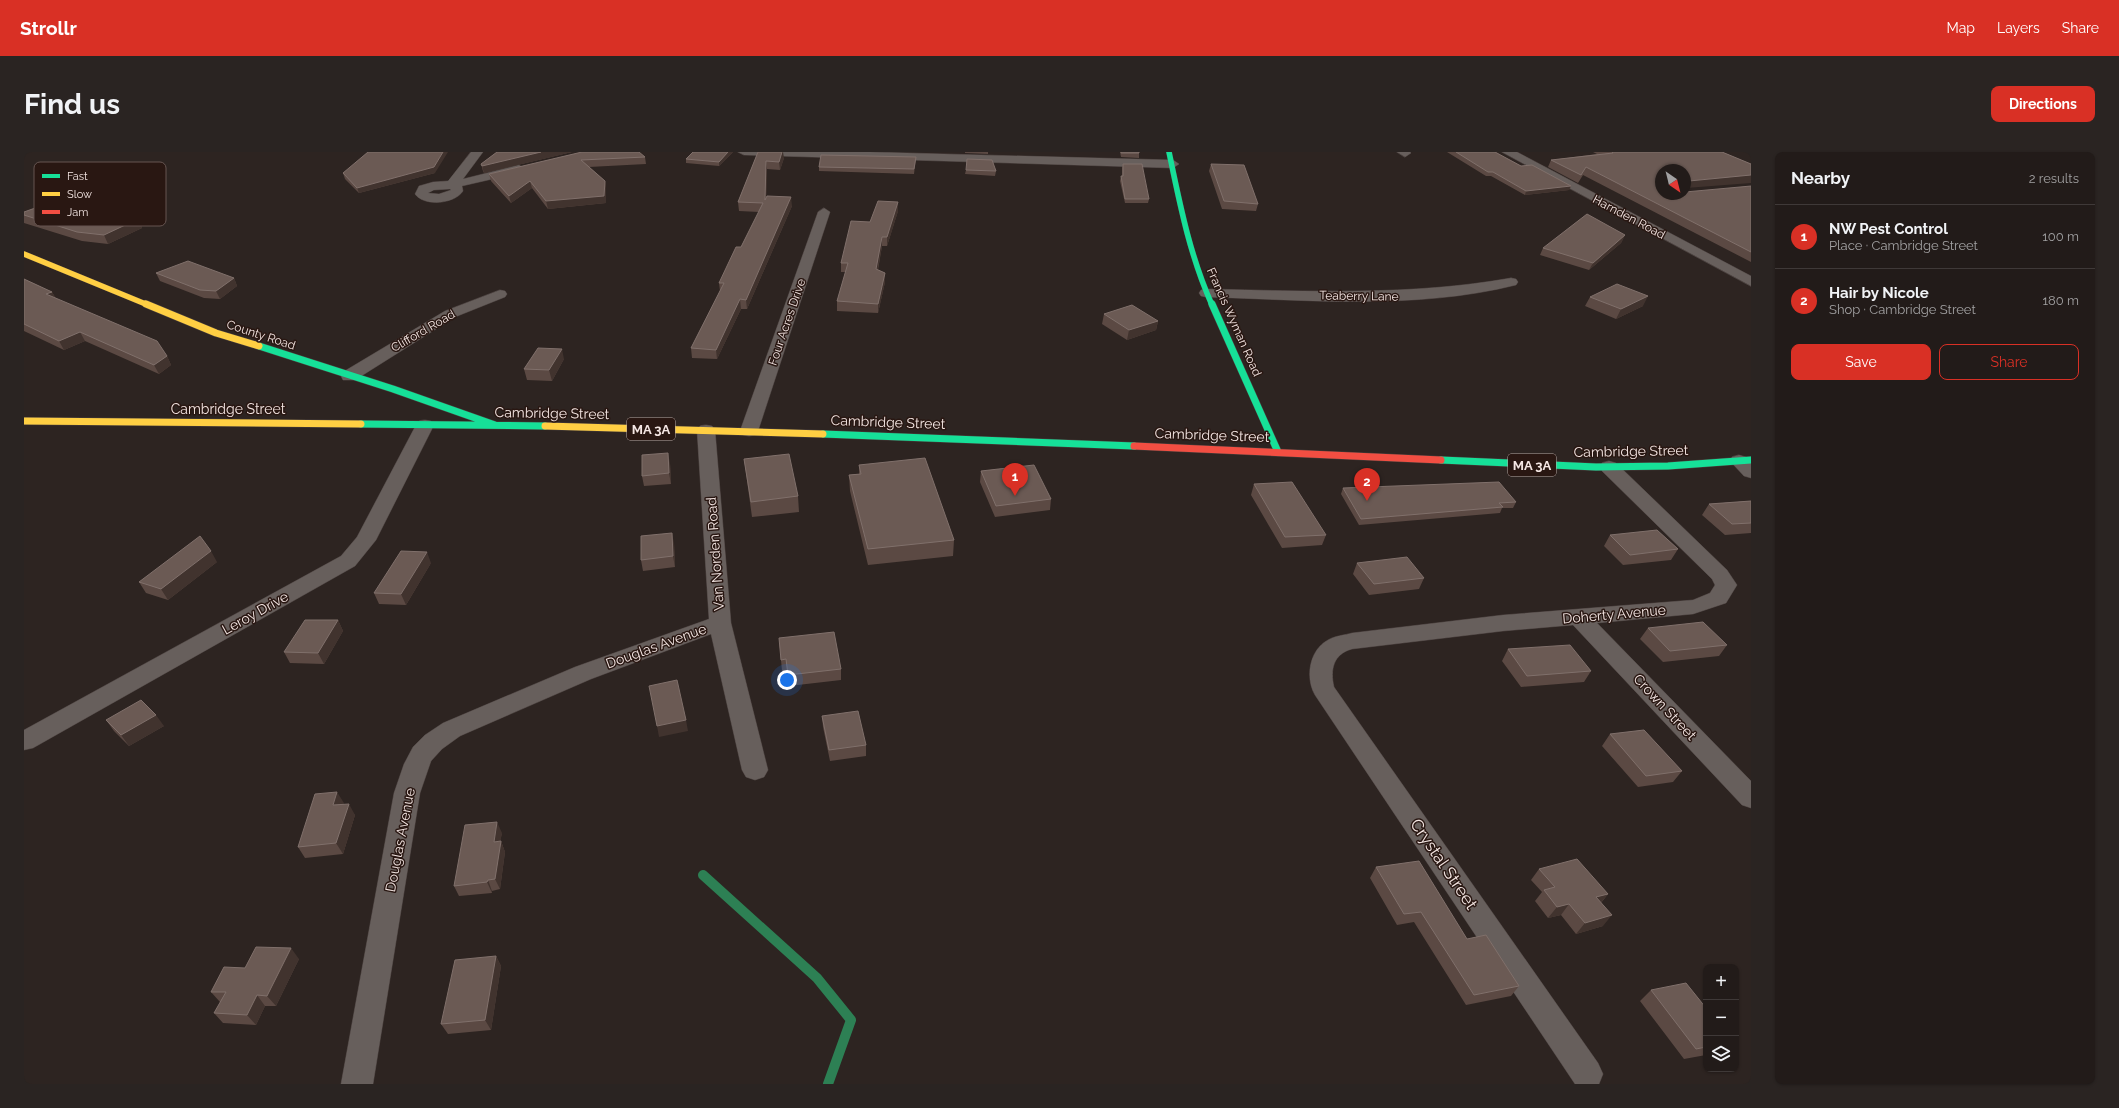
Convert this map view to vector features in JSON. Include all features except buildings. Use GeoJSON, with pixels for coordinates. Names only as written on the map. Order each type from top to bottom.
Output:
{"type":"FeatureCollection","features":[{"type":"Feature","properties":{"kind":"main road","name":"Francis Wyman Road"},"geometry":{"type":"LineString","coordinates":[[1169,152],[1185,229],[1206,293],[1232,345],[1278,452]]}},
{"type":"Feature","properties":{"kind":"main road","name":"County Road"},"geometry":{"type":"LineString","coordinates":[[24,254],[216,333],[392,389],[495,425]]}},
{"type":"Feature","properties":{"kind":"main road","name":"Cambridge Street"},"geometry":{"type":"LineString","coordinates":[[24,421],[495,425],[749,431],[1278,452],[1458,462],[1609,467],[1747,464]]}},
{"type":"Feature","properties":{"kind":"street"},"geometry":{"type":"LineString","coordinates":[[477,152],[452,185],[529,166]]}},
{"type":"Feature","properties":{"kind":"street"},"geometry":{"type":"LineString","coordinates":[[744,152],[936,154],[1172,164]]}},
{"type":"Feature","properties":{"kind":"street","name":"Harnden Road"},"geometry":{"type":"LineString","coordinates":[[1508,152],[1751,282]]}},
{"type":"Feature","properties":{"kind":"street","name":"Four Acres Drive"},"geometry":{"type":"LineString","coordinates":[[749,431],[824,212]]}},
{"type":"Feature","properties":{"kind":"street","name":"Teaberry Lane"},"geometry":{"type":"LineString","coordinates":[[1206,293],[1408,296],[1464,291],[1511,282]]}},
{"type":"Feature","properties":{"kind":"street","name":"Clifford Road"},"geometry":{"type":"LineString","coordinates":[[349,376],[450,314],[500,294]]}},
{"type":"Feature","properties":{"kind":"street","name":"Leroy Drive"},"geometry":{"type":"LineString","coordinates":[[24,740],[348,561],[358,552],[366,540],[425,425]]}},
{"type":"Feature","properties":{"kind":"street","name":"Van Norden Road"},"geometry":{"type":"LineString","coordinates":[[706,430],[720,623],[755,770]]}},
{"type":"Feature","properties":{"kind":"street","name":"Doherty Avenue"},"geometry":{"type":"LineString","coordinates":[[1329,651],[1336,645],[1359,640],[1503,623],[1693,607],[1714,601],[1725,593],[1726,585],[1720,575],[1609,467]]}},
{"type":"Feature","properties":{"kind":"street","name":"Crown Street"},"geometry":{"type":"LineString","coordinates":[[1579,617],[1751,798]]}},
{"type":"Feature","properties":{"kind":"street","name":"Douglas Avenue"},"geometry":{"type":"LineString","coordinates":[[357,1084],[407,793],[418,761],[426,749],[443,736],[471,720],[524,697],[720,623]]}},
{"type":"Feature","properties":{"kind":"street","name":"Crystal Street"},"geometry":{"type":"LineString","coordinates":[[1329,651],[1321,667],[1323,689],[1587,1074]]}},
{"type":"Feature","properties":{"kind":"waterway"},"geometry":{"type":"LineString","coordinates":[[703,875],[817,978],[851,1020],[828,1084]]}},
{"type":"Feature","properties":{"kind":"traffic: fast"},"geometry":{"type":"LineString","coordinates":[[1169,152],[1185,229],[1202,282],[1278,452]]}},
{"type":"Feature","properties":{"kind":"traffic: fast"},"geometry":{"type":"LineString","coordinates":[[259,346],[393,389],[495,425]]}},
{"type":"Feature","properties":{"kind":"traffic: fast"},"geometry":{"type":"LineString","coordinates":[[361,424],[545,426]]}},
{"type":"Feature","properties":{"kind":"traffic: fast"},"geometry":{"type":"LineString","coordinates":[[823,434],[1134,446]]}},
{"type":"Feature","properties":{"kind":"traffic: fast"},"geometry":{"type":"LineString","coordinates":[[1441,460],[1596,467],[1668,466],[1751,460]]}},
{"type":"Feature","properties":{"kind":"traffic: slow"},"geometry":{"type":"LineString","coordinates":[[24,254],[216,333],[259,346]]}},
{"type":"Feature","properties":{"kind":"traffic: slow"},"geometry":{"type":"LineString","coordinates":[[24,421],[361,424]]}},
{"type":"Feature","properties":{"kind":"traffic: slow"},"geometry":{"type":"LineString","coordinates":[[545,426],[823,434]]}},
{"type":"Feature","properties":{"kind":"traffic: jam"},"geometry":{"type":"LineString","coordinates":[[1134,446],[1441,460]]}},
{"type":"Feature","properties":{"kind":"place","name":"NW Pest Control"},"geometry":{"type":"Point","coordinates":[1015,496]}},
{"type":"Feature","properties":{"kind":"place","name":"Hair by Nicole"},"geometry":{"type":"Point","coordinates":[1367,501]}}]}
